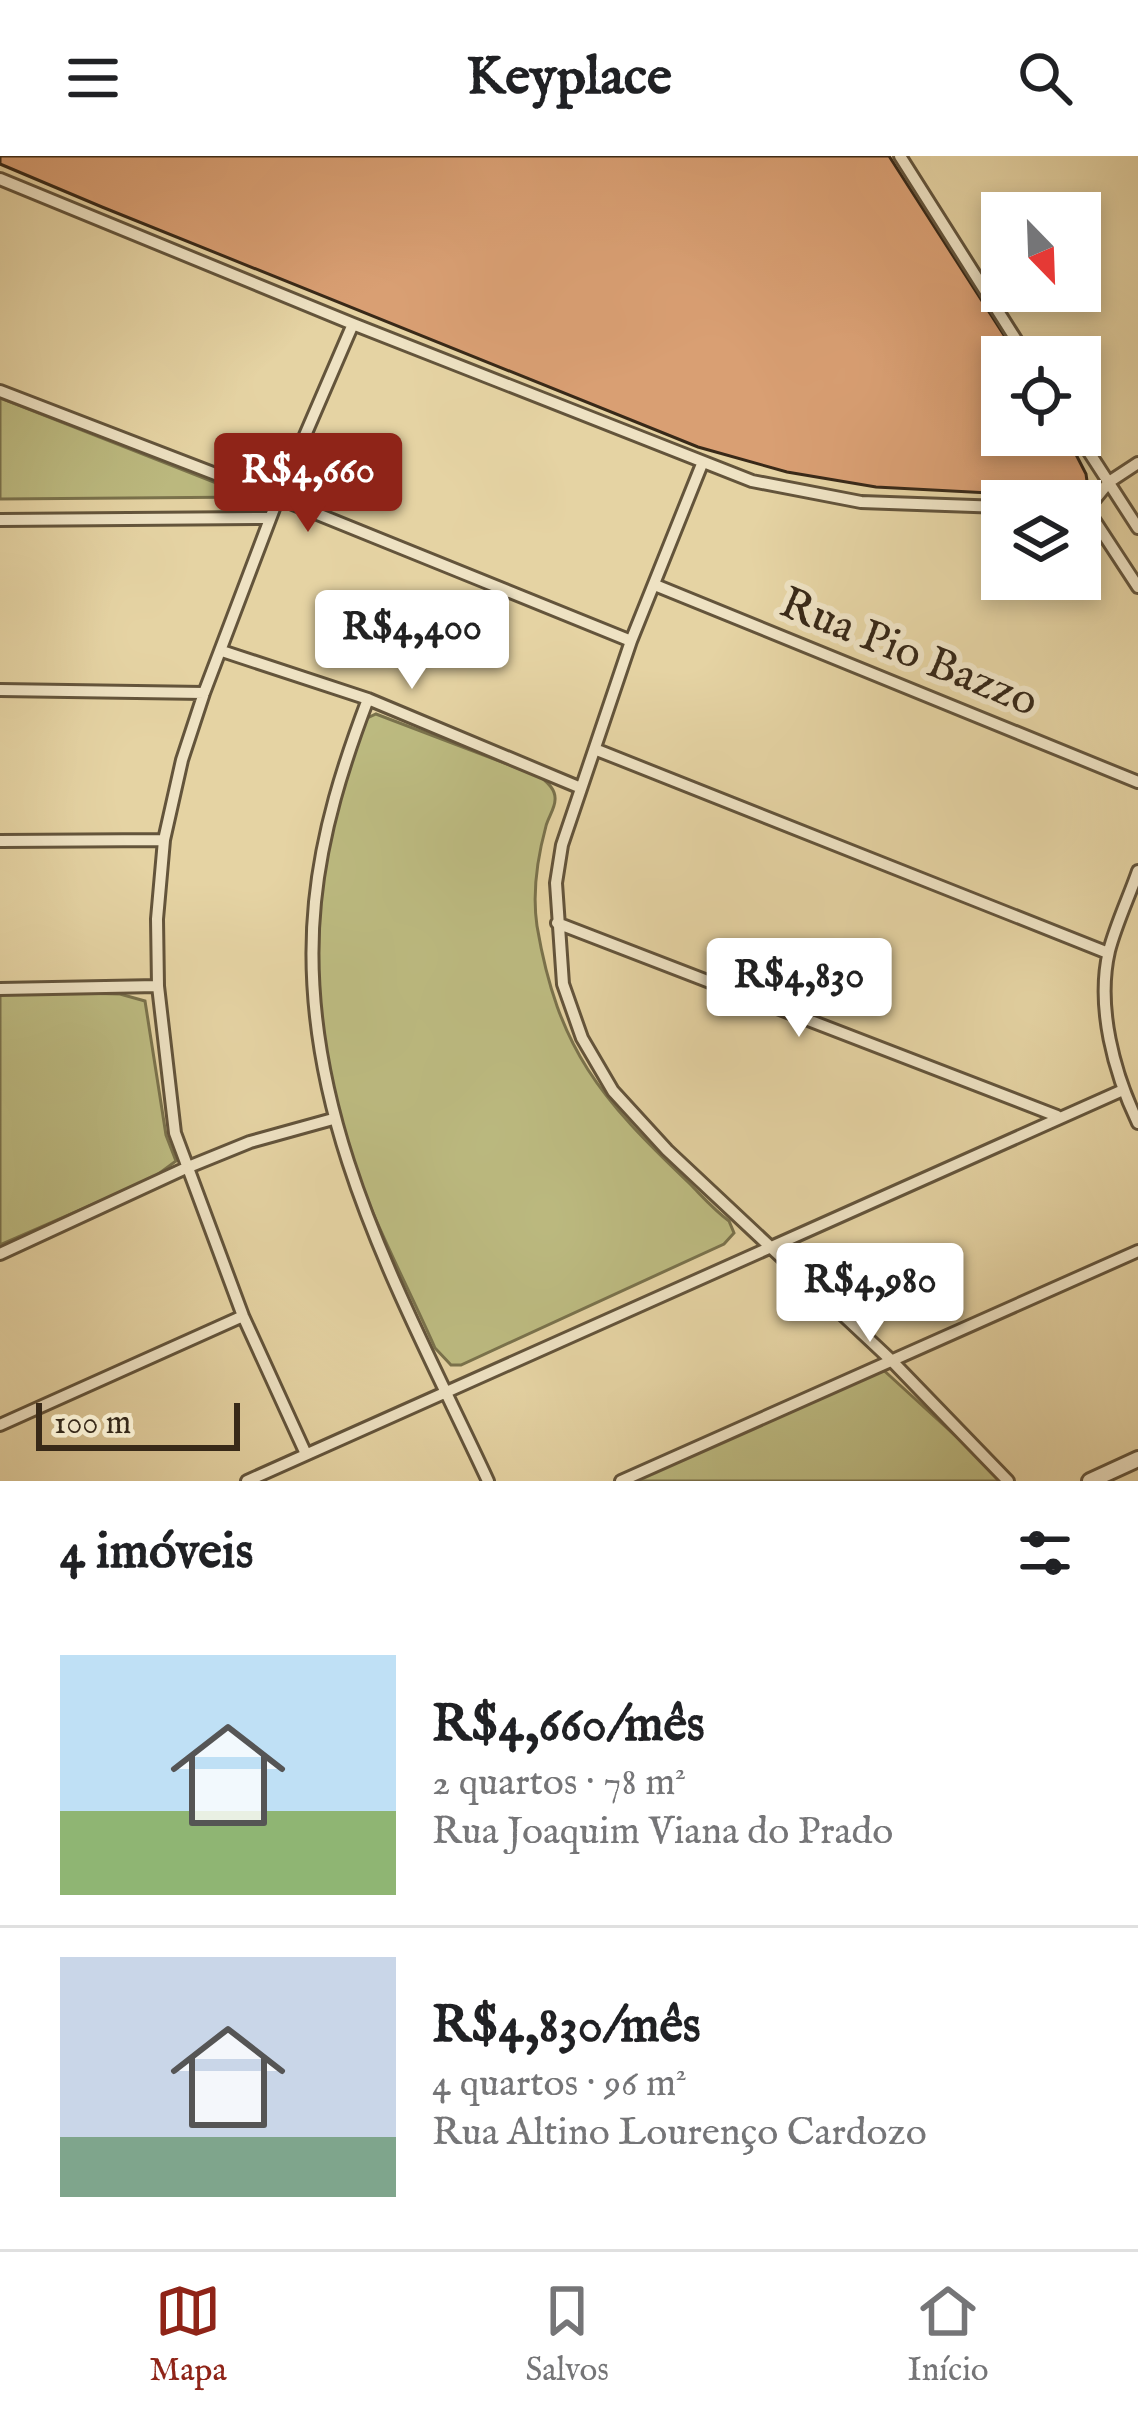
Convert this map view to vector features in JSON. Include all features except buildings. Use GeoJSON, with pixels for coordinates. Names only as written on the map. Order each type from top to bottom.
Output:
{"type":"FeatureCollection","features":[{"type":"Feature","properties":{"kind":"street"},"geometry":{"type":"LineString","coordinates":[[900,156],[1015,336]]}},
{"type":"Feature","properties":{"kind":"street"},"geometry":{"type":"LineString","coordinates":[[0,179],[702,464],[800,493],[861,502],[981,506]]}},
{"type":"Feature","properties":{"kind":"street"},"geometry":{"type":"LineString","coordinates":[[306,1454],[243,1316],[186,1168],[167,1087],[157,919],[164,840],[182,760],[204,693],[278,498],[353,325]]}},
{"type":"Feature","properties":{"kind":"street"},"geometry":{"type":"LineString","coordinates":[[0,391],[632,641]]}},
{"type":"Feature","properties":{"kind":"street"},"geometry":{"type":"LineString","coordinates":[[1092,456],[1138,528]]}},
{"type":"Feature","properties":{"kind":"street"},"geometry":{"type":"LineString","coordinates":[[1101,491],[1138,463]]}},
{"type":"Feature","properties":{"kind":"street"},"geometry":{"type":"LineString","coordinates":[[702,464],[632,641],[562,845],[556,884],[563,984],[582,1038],[613,1091],[667,1150],[892,1361],[1008,1481]]}},
{"type":"Feature","properties":{"kind":"street"},"geometry":{"type":"LineString","coordinates":[[0,520],[270,518]]}},
{"type":"Feature","properties":{"kind":"street"},"geometry":{"type":"LineString","coordinates":[[1101,533],[1138,586]]}},
{"type":"Feature","properties":{"kind":"street","name":"Rua Pio Bazzo"},"geometry":{"type":"LineString","coordinates":[[655,585],[1138,782]]}},
{"type":"Feature","properties":{"kind":"street"},"geometry":{"type":"LineString","coordinates":[[222,650],[368,699],[580,788]]}},
{"type":"Feature","properties":{"kind":"street"},"geometry":{"type":"LineString","coordinates":[[0,690],[204,693]]}},
{"type":"Feature","properties":{"kind":"street"},"geometry":{"type":"LineString","coordinates":[[368,699],[327,825],[315,902],[312,975],[333,1119],[383,1255],[488,1481]]}},
{"type":"Feature","properties":{"kind":"street"},"geometry":{"type":"LineString","coordinates":[[597,750],[1108,953]]}},
{"type":"Feature","properties":{"kind":"street"},"geometry":{"type":"LineString","coordinates":[[0,841],[164,840]]}},
{"type":"Feature","properties":{"kind":"street"},"geometry":{"type":"LineString","coordinates":[[1138,871],[1108,953],[1111,1045],[1138,1124]]}},
{"type":"Feature","properties":{"kind":"street"},"geometry":{"type":"LineString","coordinates":[[557,922],[1057,1117]]}},
{"type":"Feature","properties":{"kind":"street"},"geometry":{"type":"LineString","coordinates":[[0,988],[158,986]]}},
{"type":"Feature","properties":{"kind":"street"},"geometry":{"type":"LineString","coordinates":[[247,1481],[1123,1090]]}},
{"type":"Feature","properties":{"kind":"street"},"geometry":{"type":"LineString","coordinates":[[0,1254],[250,1142],[333,1119]]}},
{"type":"Feature","properties":{"kind":"street"},"geometry":{"type":"LineString","coordinates":[[621,1481],[1138,1251]]}},
{"type":"Feature","properties":{"kind":"street"},"geometry":{"type":"LineString","coordinates":[[0,1425],[243,1316]]}},
{"type":"Feature","properties":{"kind":"street"},"geometry":{"type":"LineString","coordinates":[[1090,1481],[1138,1460]]}},
{"type":"Feature","properties":{"kind":"shaded area"},"geometry":{"type":"Polygon","coordinates":[[[0,398],[252,497],[0,499],[0,398]]]}},
{"type":"Feature","properties":{"kind":"shaded area"},"geometry":{"type":"Polygon","coordinates":[[[376,714],[541,777],[551,787],[555,803],[540,851],[535,901],[557,1007],[588,1070],[608,1097],[729,1221],[734,1233],[724,1244],[461,1365],[451,1365],[435,1348],[374,1216],[343,1130],[323,1044],[315,956],[320,868],[331,812],[363,720],[376,714]]]}},
{"type":"Feature","properties":{"kind":"shaded area"},"geometry":{"type":"Polygon","coordinates":[[[0,991],[120,994],[145,1001],[166,1135],[176,1161],[153,1178],[0,1245],[0,991]]]}},
{"type":"Feature","properties":{"kind":"shaded area"},"geometry":{"type":"Polygon","coordinates":[[[879,1366],[1005,1481],[616,1481],[879,1366]]]}}]}
